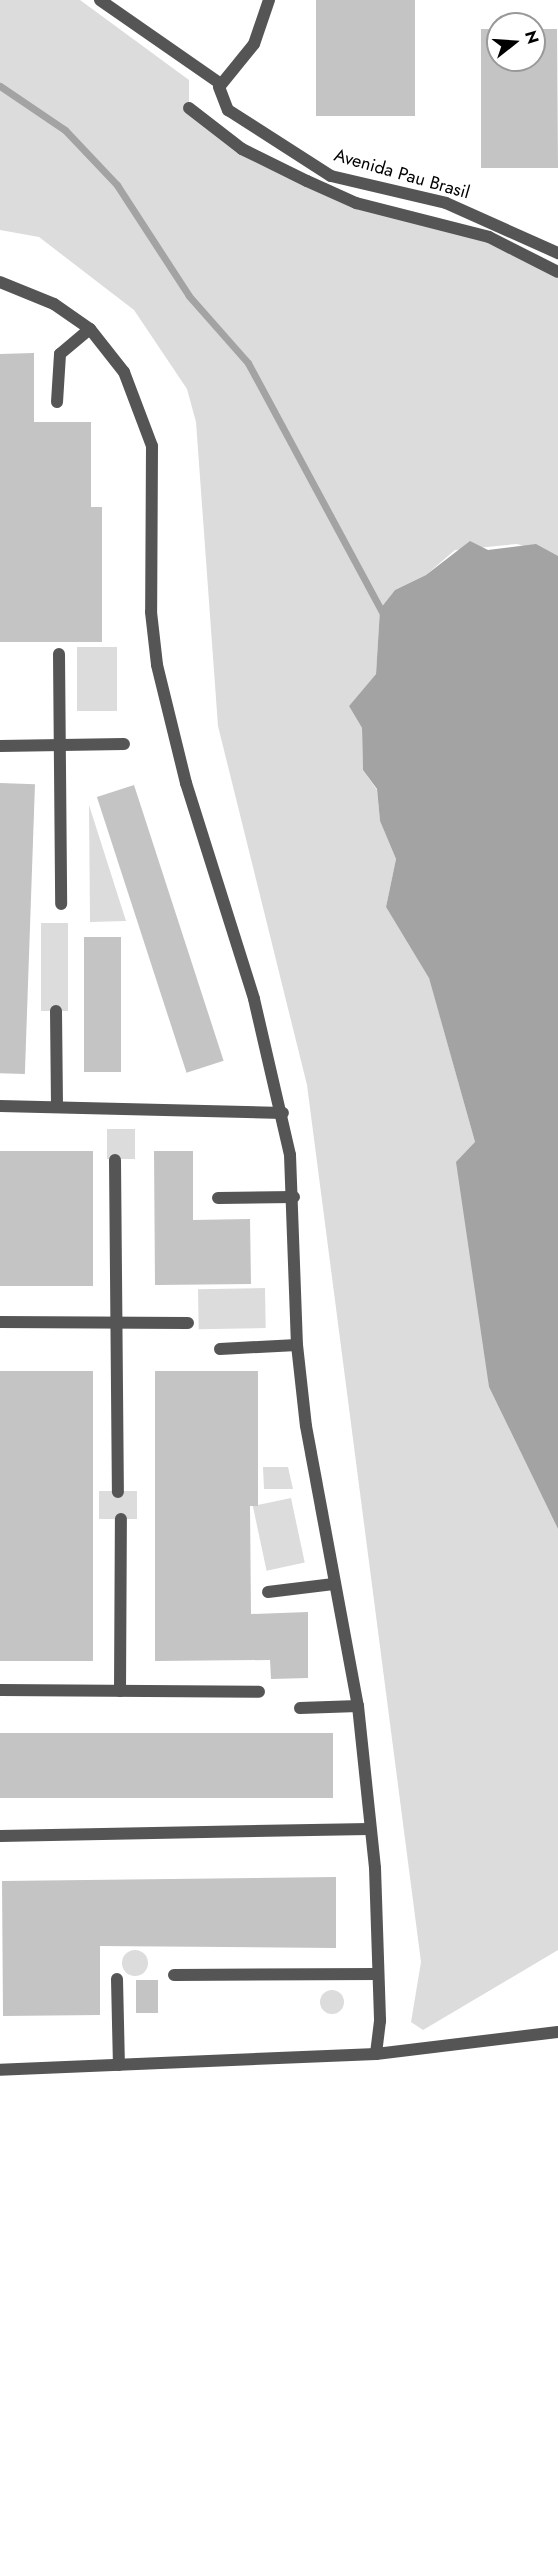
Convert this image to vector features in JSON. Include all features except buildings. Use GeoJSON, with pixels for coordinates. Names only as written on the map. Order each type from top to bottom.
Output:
{"type":"FeatureCollection","features":[{"type":"Feature","properties":{"kind":"street","name":"Avenida Pau Brasil"},"geometry":{"type":"LineString","coordinates":[[100,0],[219,89],[228,110],[331,176],[446,203],[558,253]]}},
{"type":"Feature","properties":{"kind":"street"},"geometry":{"type":"LineString","coordinates":[[219,89],[254,44],[269,0]]}},
{"type":"Feature","properties":{"kind":"street"},"geometry":{"type":"LineString","coordinates":[[189,108],[242,149],[307,181],[356,202],[489,237],[558,272]]}},
{"type":"Feature","properties":{"kind":"street"},"geometry":{"type":"LineString","coordinates":[[0,282],[54,304],[90,329],[124,372],[152,446],[151,612],[157,665],[186,783],[254,999],[283,1113],[294,1197],[291,1279],[297,1345],[334,1584],[358,1706],[369,1828],[378,1974],[376,2054]]}},
{"type":"Feature","properties":{"kind":"street"},"geometry":{"type":"LineString","coordinates":[[57,402],[60,354],[90,329]]}},
{"type":"Feature","properties":{"kind":"street"},"geometry":{"type":"LineString","coordinates":[[59,654],[61,904]]}},
{"type":"Feature","properties":{"kind":"street"},"geometry":{"type":"LineString","coordinates":[[0,746],[124,744]]}},
{"type":"Feature","properties":{"kind":"street"},"geometry":{"type":"LineString","coordinates":[[56,1011],[57,1107]]}},
{"type":"Feature","properties":{"kind":"street"},"geometry":{"type":"LineString","coordinates":[[0,1106],[283,1113]]}},
{"type":"Feature","properties":{"kind":"street"},"geometry":{"type":"LineString","coordinates":[[115,1160],[119,1322],[118,1492]]}},
{"type":"Feature","properties":{"kind":"street"},"geometry":{"type":"LineString","coordinates":[[218,1197],[294,1197]]}},
{"type":"Feature","properties":{"kind":"street"},"geometry":{"type":"LineString","coordinates":[[0,1322],[188,1323]]}},
{"type":"Feature","properties":{"kind":"street"},"geometry":{"type":"LineString","coordinates":[[220,1349],[297,1345]]}},
{"type":"Feature","properties":{"kind":"street"},"geometry":{"type":"LineString","coordinates":[[120,1691],[121,1519]]}},
{"type":"Feature","properties":{"kind":"street"},"geometry":{"type":"LineString","coordinates":[[268,1592],[334,1584]]}},
{"type":"Feature","properties":{"kind":"street"},"geometry":{"type":"LineString","coordinates":[[0,1690],[259,1692]]}},
{"type":"Feature","properties":{"kind":"street"},"geometry":{"type":"LineString","coordinates":[[300,1708],[358,1706]]}},
{"type":"Feature","properties":{"kind":"street"},"geometry":{"type":"LineString","coordinates":[[0,1836],[369,1828]]}},
{"type":"Feature","properties":{"kind":"street"},"geometry":{"type":"LineString","coordinates":[[174,1975],[378,1974]]}},
{"type":"Feature","properties":{"kind":"street"},"geometry":{"type":"LineString","coordinates":[[117,1979],[119,2065]]}},
{"type":"Feature","properties":{"kind":"street"},"geometry":{"type":"LineString","coordinates":[[0,2070],[376,2054],[558,2032]]}},
{"type":"Feature","properties":{"kind":"shaded area"},"geometry":{"type":"Polygon","coordinates":[[[0,0],[80,0],[189,80],[189,108],[242,149],[356,203],[450,224],[558,272],[558,556],[517,544],[455,550],[426,575],[395,590],[380,609],[376,674],[349,706],[362,728],[363,770],[377,790],[380,821],[396,859],[386,907],[429,977],[475,1142],[489,1387],[558,1529],[558,1950],[423,2030],[411,2022],[421,1962],[307,1085],[218,726],[196,422],[187,389],[134,310],[39,237],[0,230],[0,0]]]}},
{"type":"Feature","properties":{"kind":"shaded area"},"geometry":{"type":"Polygon","coordinates":[[[470,541],[488,550],[536,544],[558,556],[558,1529],[489,1387],[456,1162],[475,1142],[429,978],[386,907],[396,859],[380,821],[377,789],[363,770],[362,728],[349,706],[376,674],[380,609],[395,590],[426,575],[470,541]]]}},
{"type":"Feature","properties":{"kind":"shaded area"},"geometry":{"type":"Polygon","coordinates":[[[77,647],[117,647],[117,711],[77,711],[77,647]]]}},
{"type":"Feature","properties":{"kind":"shaded area"},"geometry":{"type":"Polygon","coordinates":[[[89,805],[126,921],[90,922],[89,805]]]}},
{"type":"Feature","properties":{"kind":"shaded area"},"geometry":{"type":"Polygon","coordinates":[[[41,923],[68,923],[68,1011],[41,1011],[41,923]]]}},
{"type":"Feature","properties":{"kind":"shaded area"},"geometry":{"type":"Polygon","coordinates":[[[107,1129],[135,1129],[135,1159],[107,1159],[107,1129]]]}},
{"type":"Feature","properties":{"kind":"shaded area"},"geometry":{"type":"Polygon","coordinates":[[[265,1288],[266,1328],[199,1329],[198,1289],[265,1288]]]}},
{"type":"Feature","properties":{"kind":"shaded area"},"geometry":{"type":"Polygon","coordinates":[[[263,1467],[288,1467],[293,1489],[264,1489],[263,1467]]]}},
{"type":"Feature","properties":{"kind":"shaded area"},"geometry":{"type":"Polygon","coordinates":[[[99,1491],[137,1491],[137,1519],[99,1519],[99,1491]]]}},
{"type":"Feature","properties":{"kind":"shaded area"},"geometry":{"type":"Polygon","coordinates":[[[291,1498],[305,1563],[267,1571],[253,1506],[291,1498]]]}},
{"type":"Feature","properties":{"kind":"shaded area"},"geometry":{"type":"Polygon","coordinates":[[[135,1950],[144,1954],[148,1963],[144,1972],[135,1976],[126,1972],[122,1963],[126,1954],[135,1950]]]}},
{"type":"Feature","properties":{"kind":"shaded area"},"geometry":{"type":"Polygon","coordinates":[[[332,1990],[341,1993],[344,2002],[341,2011],[332,2014],[323,2011],[320,2002],[323,1993],[332,1990]]]}},
{"type":"Feature","properties":{"kind":"waterway"},"geometry":{"type":"LineString","coordinates":[[0,86],[65,130],[117,185],[189,296],[248,363],[384,616]]}}]}
